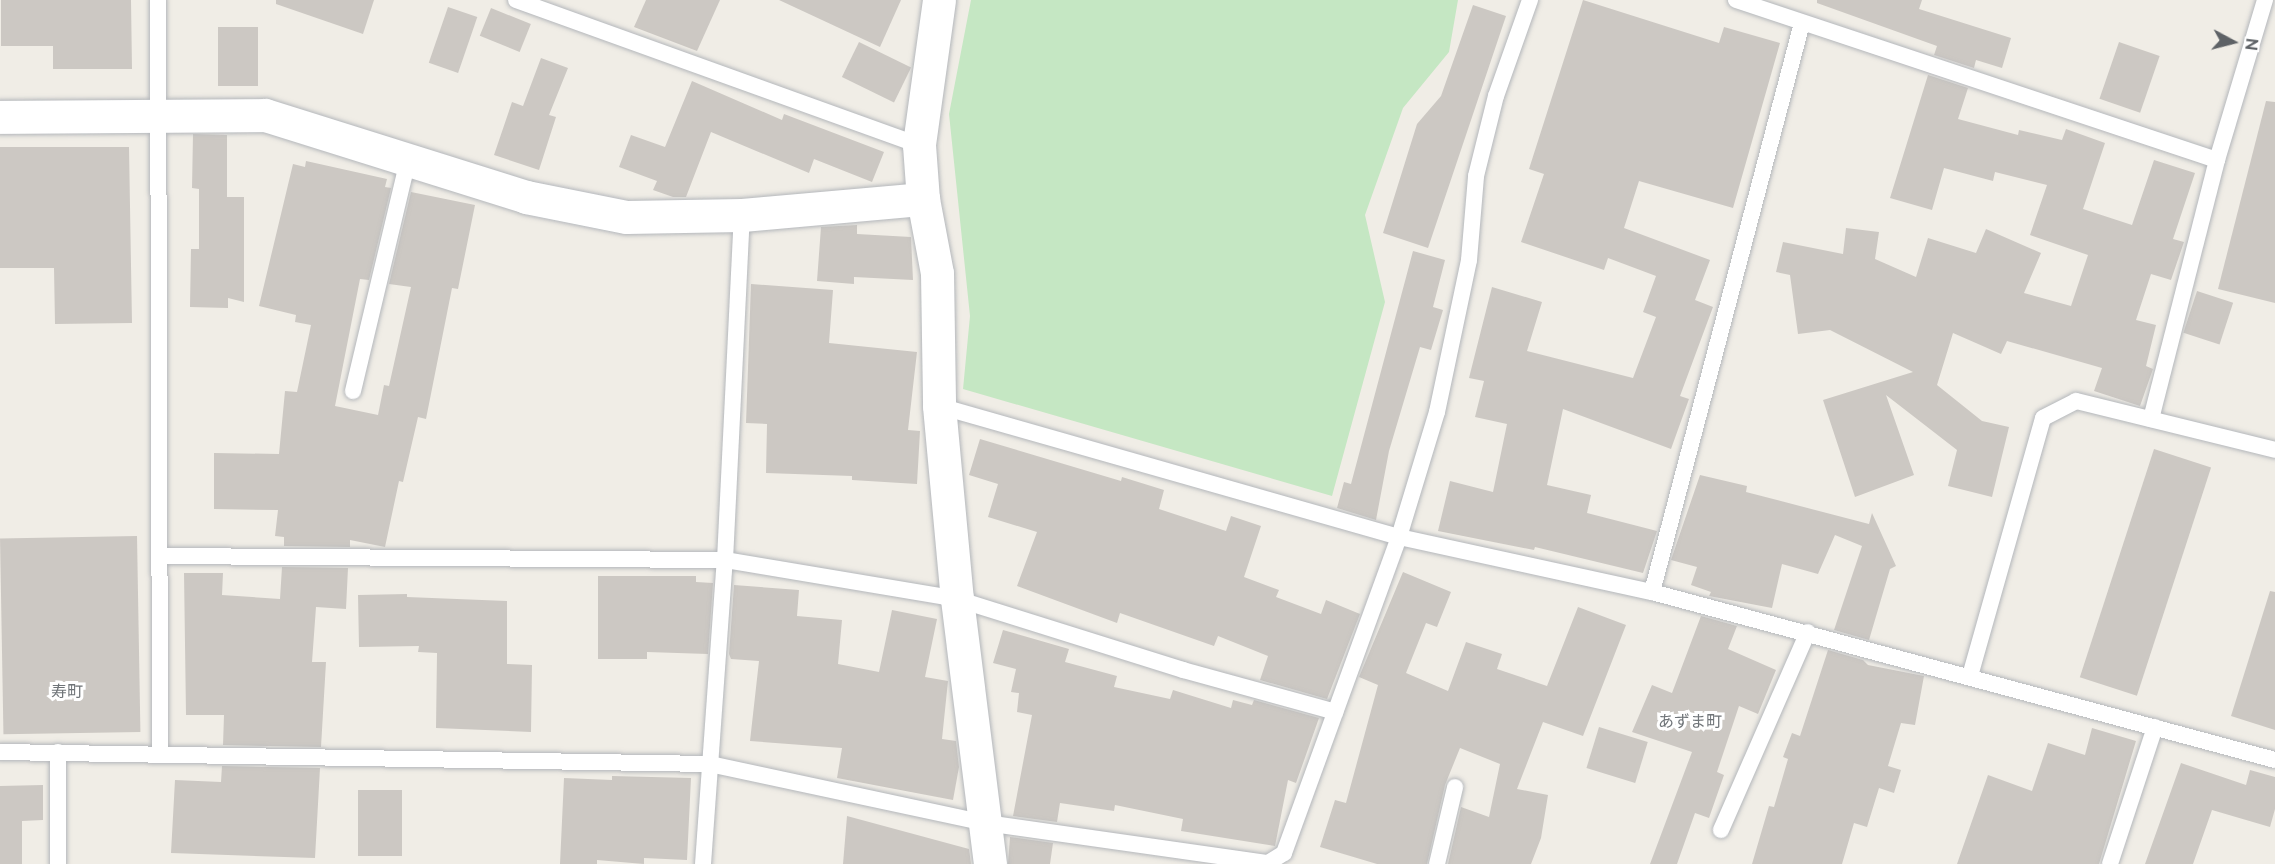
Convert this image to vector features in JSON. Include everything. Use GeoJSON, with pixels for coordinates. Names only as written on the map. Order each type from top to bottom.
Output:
{"type":"FeatureCollection","features":[{"type":"Feature","properties":{"kind":"street"},"geometry":{"type":"LineString","coordinates":[[939,0],[919,145],[923,199],[937,273],[939,406],[957,599],[990,864]]}},
{"type":"Feature","properties":{"kind":"street"},"geometry":{"type":"LineString","coordinates":[[0,117],[158,113],[265,115],[526,197],[626,217],[742,215],[923,199]]}},
{"type":"Feature","properties":{"kind":"lane"},"geometry":{"type":"LineString","coordinates":[[158,0],[160,754]]}},
{"type":"Feature","properties":{"kind":"lane"},"geometry":{"type":"LineString","coordinates":[[516,0],[919,145]]}},
{"type":"Feature","properties":{"kind":"lane"},"geometry":{"type":"LineString","coordinates":[[0,752],[710,764],[986,823],[1268,863],[1284,853],[1399,537],[1437,412],[1469,260],[1476,176],[1496,96],[1530,0]]}},
{"type":"Feature","properties":{"kind":"lane"},"geometry":{"type":"LineString","coordinates":[[1736,0],[2217,160]]}},
{"type":"Feature","properties":{"kind":"lane"},"geometry":{"type":"LineString","coordinates":[[2151,419],[2217,160],[2265,0]]}},
{"type":"Feature","properties":{"kind":"lane"},"geometry":{"type":"LineString","coordinates":[[1652,592],[1802,23]]}},
{"type":"Feature","properties":{"kind":"lane"},"geometry":{"type":"LineString","coordinates":[[352,391],[408,160]]}},
{"type":"Feature","properties":{"kind":"lane"},"geometry":{"type":"LineString","coordinates":[[703,864],[724,560],[742,215]]}},
{"type":"Feature","properties":{"kind":"lane"},"geometry":{"type":"LineString","coordinates":[[1970,676],[2043,418],[2076,401],[2275,450]]}},
{"type":"Feature","properties":{"kind":"lane"},"geometry":{"type":"LineString","coordinates":[[939,406],[1399,537],[1652,592],[2275,760]]}},
{"type":"Feature","properties":{"kind":"lane"},"geometry":{"type":"LineString","coordinates":[[160,556],[724,560],[957,599],[1183,670],[1335,712]]}},
{"type":"Feature","properties":{"kind":"lane"},"geometry":{"type":"LineString","coordinates":[[1721,830],[1808,633]]}},
{"type":"Feature","properties":{"kind":"lane"},"geometry":{"type":"LineString","coordinates":[[2110,864],[2155,727]]}},
{"type":"Feature","properties":{"kind":"lane"},"geometry":{"type":"LineString","coordinates":[[58,752],[58,864]]}},
{"type":"Feature","properties":{"kind":"lane"},"geometry":{"type":"LineString","coordinates":[[1437,864],[1455,786]]}},
{"type":"Feature","properties":{"kind":"green space"},"geometry":{"type":"Polygon","coordinates":[[[971,0],[1458,0],[1449,52],[1403,108],[1365,215],[1385,302],[1332,496],[963,389],[970,316],[949,114],[971,0]]]}},
{"type":"Feature","properties":{"kind":"building"},"geometry":{"type":"Polygon","coordinates":[[[1,0],[131,0],[132,69],[53,69],[53,46],[1,46],[1,0]]]}},
{"type":"Feature","properties":{"kind":"building"},"geometry":{"type":"Polygon","coordinates":[[[276,0],[374,0],[363,34],[276,4],[276,0]]]}},
{"type":"Feature","properties":{"kind":"building"},"geometry":{"type":"Polygon","coordinates":[[[646,0],[720,0],[697,51],[634,27],[646,0]]]}},
{"type":"Feature","properties":{"kind":"building"},"geometry":{"type":"Polygon","coordinates":[[[779,0],[901,0],[880,47],[779,0]]]}},
{"type":"Feature","properties":{"kind":"building"},"geometry":{"type":"Polygon","coordinates":[[[1583,0],[1719,43],[1724,27],[1780,43],[1733,208],[1639,181],[1624,228],[1710,260],[1695,300],[1713,307],[1680,396],[1689,399],[1671,449],[1563,409],[1547,485],[1591,495],[1587,513],[1657,531],[1643,573],[1535,547],[1534,550],[1438,531],[1450,481],[1493,492],[1507,424],[1475,417],[1484,381],[1469,378],[1492,287],[1542,302],[1527,351],[1633,378],[1656,317],[1643,312],[1656,276],[1608,258],[1604,270],[1521,242],[1544,174],[1529,169],[1583,0]]]}},
{"type":"Feature","properties":{"kind":"building"},"geometry":{"type":"Polygon","coordinates":[[[1817,0],[1922,0],[1919,9],[2011,38],[2002,68],[1976,60],[1974,68],[1934,55],[1937,46],[1817,3],[1817,0]]]}},
{"type":"Feature","properties":{"kind":"building"},"geometry":{"type":"Polygon","coordinates":[[[1473,5],[1506,16],[1428,248],[1383,233],[1417,124],[1441,96],[1473,5]]]}},
{"type":"Feature","properties":{"kind":"building"},"geometry":{"type":"Polygon","coordinates":[[[448,7],[477,17],[458,73],[429,63],[448,7]]]}},
{"type":"Feature","properties":{"kind":"building"},"geometry":{"type":"Polygon","coordinates":[[[491,8],[531,24],[520,52],[480,36],[491,8]]]}},
{"type":"Feature","properties":{"kind":"building"},"geometry":{"type":"Polygon","coordinates":[[[218,27],[258,27],[258,86],[218,86],[218,27]]]}},
{"type":"Feature","properties":{"kind":"building"},"geometry":{"type":"Polygon","coordinates":[[[859,42],[911,67],[894,102],[842,77],[859,42]]]}},
{"type":"Feature","properties":{"kind":"building"},"geometry":{"type":"Polygon","coordinates":[[[2119,42],[2160,56],[2140,113],[2099,99],[2119,42]]]}},
{"type":"Feature","properties":{"kind":"building"},"geometry":{"type":"Polygon","coordinates":[[[541,58],[568,68],[549,115],[556,117],[539,170],[494,155],[512,102],[523,106],[541,58]]]}},
{"type":"Feature","properties":{"kind":"building"},"geometry":{"type":"Polygon","coordinates":[[[1928,75],[1968,88],[1958,119],[2018,135],[2019,130],[2062,140],[2066,129],[2105,143],[2083,209],[2132,225],[2154,160],[2195,173],[2173,239],[2184,242],[2171,280],[2151,274],[2136,320],[2156,325],[2146,366],[2153,369],[2140,406],[2094,391],[2102,368],[2007,341],[2001,354],[1953,333],[1937,385],[1982,421],[2009,427],[1992,497],[1948,486],[1957,450],[1886,395],[1914,475],[1855,497],[1823,400],[1913,372],[1830,330],[1798,334],[1790,275],[1776,272],[1783,242],[1843,254],[1846,228],[1879,232],[1875,259],[1916,277],[1928,238],[1976,253],[1986,229],[2041,253],[2024,293],[2071,306],[2088,255],[2030,235],[2047,185],[1995,172],[1993,181],[1944,168],[1932,210],[1890,198],[1928,75]]]}},
{"type":"Feature","properties":{"kind":"building"},"geometry":{"type":"Polygon","coordinates":[[[692,81],[782,120],[784,114],[884,152],[872,182],[814,159],[809,173],[711,132],[686,197],[673,197],[653,190],[657,181],[619,167],[631,135],[665,147],[692,81]]]}},
{"type":"Feature","properties":{"kind":"building"},"geometry":{"type":"Polygon","coordinates":[[[2266,101],[2275,102],[2275,303],[2218,289],[2266,101]]]}},
{"type":"Feature","properties":{"kind":"building"},"geometry":{"type":"Polygon","coordinates":[[[193,134],[227,135],[227,197],[244,197],[244,302],[228,298],[228,308],[190,307],[191,249],[199,249],[199,189],[192,188],[193,134]]]}},
{"type":"Feature","properties":{"kind":"building"},"geometry":{"type":"Polygon","coordinates":[[[0,147],[129,147],[132,323],[55,324],[54,268],[0,268],[0,147]]]}},
{"type":"Feature","properties":{"kind":"building"},"geometry":{"type":"Polygon","coordinates":[[[306,161],[387,179],[385,187],[391,188],[369,280],[360,279],[335,406],[378,415],[384,385],[389,386],[411,287],[389,284],[411,192],[475,205],[458,289],[452,288],[426,419],[418,417],[403,482],[399,481],[385,547],[350,540],[350,547],[284,546],[284,537],[275,536],[278,510],[214,509],[214,453],[279,454],[285,391],[297,392],[311,325],[295,322],[296,315],[259,306],[293,164],[305,167],[306,161]]]}},
{"type":"Feature","properties":{"kind":"building"},"geometry":{"type":"Polygon","coordinates":[[[857,225],[857,234],[911,237],[913,280],[854,277],[854,284],[817,281],[821,227],[857,225]]]}},
{"type":"Feature","properties":{"kind":"building"},"geometry":{"type":"Polygon","coordinates":[[[1413,251],[1445,260],[1433,307],[1443,310],[1431,350],[1420,347],[1389,451],[1376,520],[1337,508],[1344,482],[1351,484],[1413,251]]]}},
{"type":"Feature","properties":{"kind":"building"},"geometry":{"type":"Polygon","coordinates":[[[751,284],[833,290],[829,343],[917,352],[908,430],[920,431],[917,484],[852,480],[852,476],[766,473],[767,424],[746,423],[751,284]]]}},
{"type":"Feature","properties":{"kind":"building"},"geometry":{"type":"Polygon","coordinates":[[[2197,291],[2233,303],[2220,345],[2183,333],[2197,291]]]}},
{"type":"Feature","properties":{"kind":"building"},"geometry":{"type":"Polygon","coordinates":[[[980,439],[1121,481],[1122,477],[1164,490],[1159,509],[1226,531],[1231,516],[1261,526],[1244,577],[1279,590],[1276,597],[1321,614],[1326,600],[1360,614],[1327,699],[1260,680],[1268,656],[1218,636],[1214,646],[1120,613],[1117,623],[1017,586],[1037,532],[988,517],[998,484],[969,475],[980,439]]]}},
{"type":"Feature","properties":{"kind":"building"},"geometry":{"type":"Polygon","coordinates":[[[2154,449],[2211,468],[2137,696],[2080,677],[2154,449]]]}},
{"type":"Feature","properties":{"kind":"building"},"geometry":{"type":"Polygon","coordinates":[[[1700,475],[1747,486],[1746,492],[1869,524],[1872,513],[1896,566],[1890,569],[1869,640],[1834,630],[1862,546],[1835,535],[1818,574],[1782,564],[1772,608],[1709,596],[1711,592],[1691,585],[1697,567],[1671,560],[1700,475]]]}},
{"type":"Feature","properties":{"kind":"building"},"geometry":{"type":"Polygon","coordinates":[[[137,536],[140,732],[3,734],[0,538],[137,536]]]}},
{"type":"Feature","properties":{"kind":"building"},"geometry":{"type":"Polygon","coordinates":[[[282,567],[348,568],[346,609],[316,607],[312,662],[326,662],[321,747],[223,745],[224,715],[186,715],[184,573],[223,573],[222,595],[280,599],[282,567]]]}},
{"type":"Feature","properties":{"kind":"building"},"geometry":{"type":"Polygon","coordinates":[[[1403,572],[1451,592],[1437,627],[1426,623],[1406,673],[1448,691],[1466,642],[1502,654],[1497,669],[1547,686],[1578,607],[1626,625],[1583,736],[1543,722],[1517,789],[1548,795],[1541,838],[1531,864],[1448,864],[1461,807],[1489,817],[1500,764],[1460,748],[1445,785],[1427,864],[1377,864],[1320,847],[1335,800],[1346,803],[1378,685],[1359,677],[1403,572]]]}},
{"type":"Feature","properties":{"kind":"building"},"geometry":{"type":"Polygon","coordinates":[[[598,576],[696,576],[696,582],[713,583],[708,654],[647,652],[647,659],[598,659],[598,576]]]}},
{"type":"Feature","properties":{"kind":"building"},"geometry":{"type":"Polygon","coordinates":[[[734,585],[799,590],[797,616],[842,620],[838,664],[879,672],[892,610],[937,619],[925,677],[948,681],[942,739],[956,741],[959,767],[953,800],[837,778],[842,748],[750,741],[759,661],[731,659],[729,654],[734,585]]]}},
{"type":"Feature","properties":{"kind":"building"},"geometry":{"type":"Polygon","coordinates":[[[2270,591],[2275,592],[2275,730],[2231,716],[2270,591]]]}},
{"type":"Feature","properties":{"kind":"building"},"geometry":{"type":"Polygon","coordinates":[[[407,594],[407,597],[507,601],[507,664],[532,665],[531,732],[436,728],[437,653],[418,652],[419,646],[359,647],[358,595],[407,594]]]}},
{"type":"Feature","properties":{"kind":"building"},"geometry":{"type":"Polygon","coordinates":[[[1701,616],[1737,626],[1728,649],[1776,670],[1758,714],[1739,706],[1717,772],[1724,775],[1709,818],[1695,813],[1677,864],[1650,864],[1692,752],[1632,732],[1652,685],[1672,693],[1701,616]]]}},
{"type":"Feature","properties":{"kind":"building"},"geometry":{"type":"Polygon","coordinates":[[[1003,630],[1069,649],[1065,662],[1117,676],[1114,687],[1170,699],[1173,690],[1231,708],[1233,700],[1252,705],[1254,700],[1319,718],[1296,783],[1288,780],[1275,846],[1181,831],[1183,819],[1115,805],[1114,811],[1060,803],[1057,822],[1013,816],[1032,715],[1017,712],[1019,693],[1011,692],[1016,669],[993,663],[1003,630]]]}},
{"type":"Feature","properties":{"kind":"building"},"geometry":{"type":"Polygon","coordinates":[[[1828,650],[1863,660],[1868,665],[1924,676],[1915,725],[1901,723],[1888,766],[1901,770],[1894,793],[1879,788],[1867,827],[1854,823],[1842,864],[1752,864],[1769,806],[1774,807],[1788,759],[1783,757],[1792,733],[1800,736],[1828,650]]]}},
{"type":"Feature","properties":{"kind":"building"},"geometry":{"type":"Polygon","coordinates":[[[1599,727],[1648,742],[1635,783],[1586,768],[1599,727]]]}},
{"type":"Feature","properties":{"kind":"building"},"geometry":{"type":"Polygon","coordinates":[[[2092,728],[2136,741],[2099,864],[1957,864],[1988,775],[2032,791],[2048,743],[2085,755],[2092,728]]]}},
{"type":"Feature","properties":{"kind":"building"},"geometry":{"type":"Polygon","coordinates":[[[2181,763],[2246,785],[2250,770],[2275,777],[2275,809],[2270,827],[2212,810],[2193,864],[2145,864],[2181,763]]]}},
{"type":"Feature","properties":{"kind":"building"},"geometry":{"type":"Polygon","coordinates":[[[222,766],[320,768],[315,858],[171,853],[175,780],[221,782],[222,766]]]}},
{"type":"Feature","properties":{"kind":"building"},"geometry":{"type":"Polygon","coordinates":[[[612,776],[691,778],[687,860],[644,858],[644,864],[597,860],[597,864],[560,864],[564,778],[612,780],[612,776]]]}},
{"type":"Feature","properties":{"kind":"building"},"geometry":{"type":"Polygon","coordinates":[[[43,785],[43,820],[22,821],[22,864],[0,864],[0,786],[43,785]]]}},
{"type":"Feature","properties":{"kind":"building"},"geometry":{"type":"Polygon","coordinates":[[[358,790],[402,790],[402,856],[358,856],[358,790]]]}},
{"type":"Feature","properties":{"kind":"building"},"geometry":{"type":"Polygon","coordinates":[[[847,816],[969,849],[971,864],[843,864],[847,816]]]}},
{"type":"Feature","properties":{"kind":"building"},"geometry":{"type":"Polygon","coordinates":[[[1010,837],[1053,843],[1050,864],[1008,864],[1010,837]]]}},
{"type":"Feature","properties":{"kind":"district","name":"寿町"},"geometry":{"type":"Point","coordinates":[67,692]}},
{"type":"Feature","properties":{"kind":"district","name":"あずま町"},"geometry":{"type":"Point","coordinates":[1690,722]}}]}
